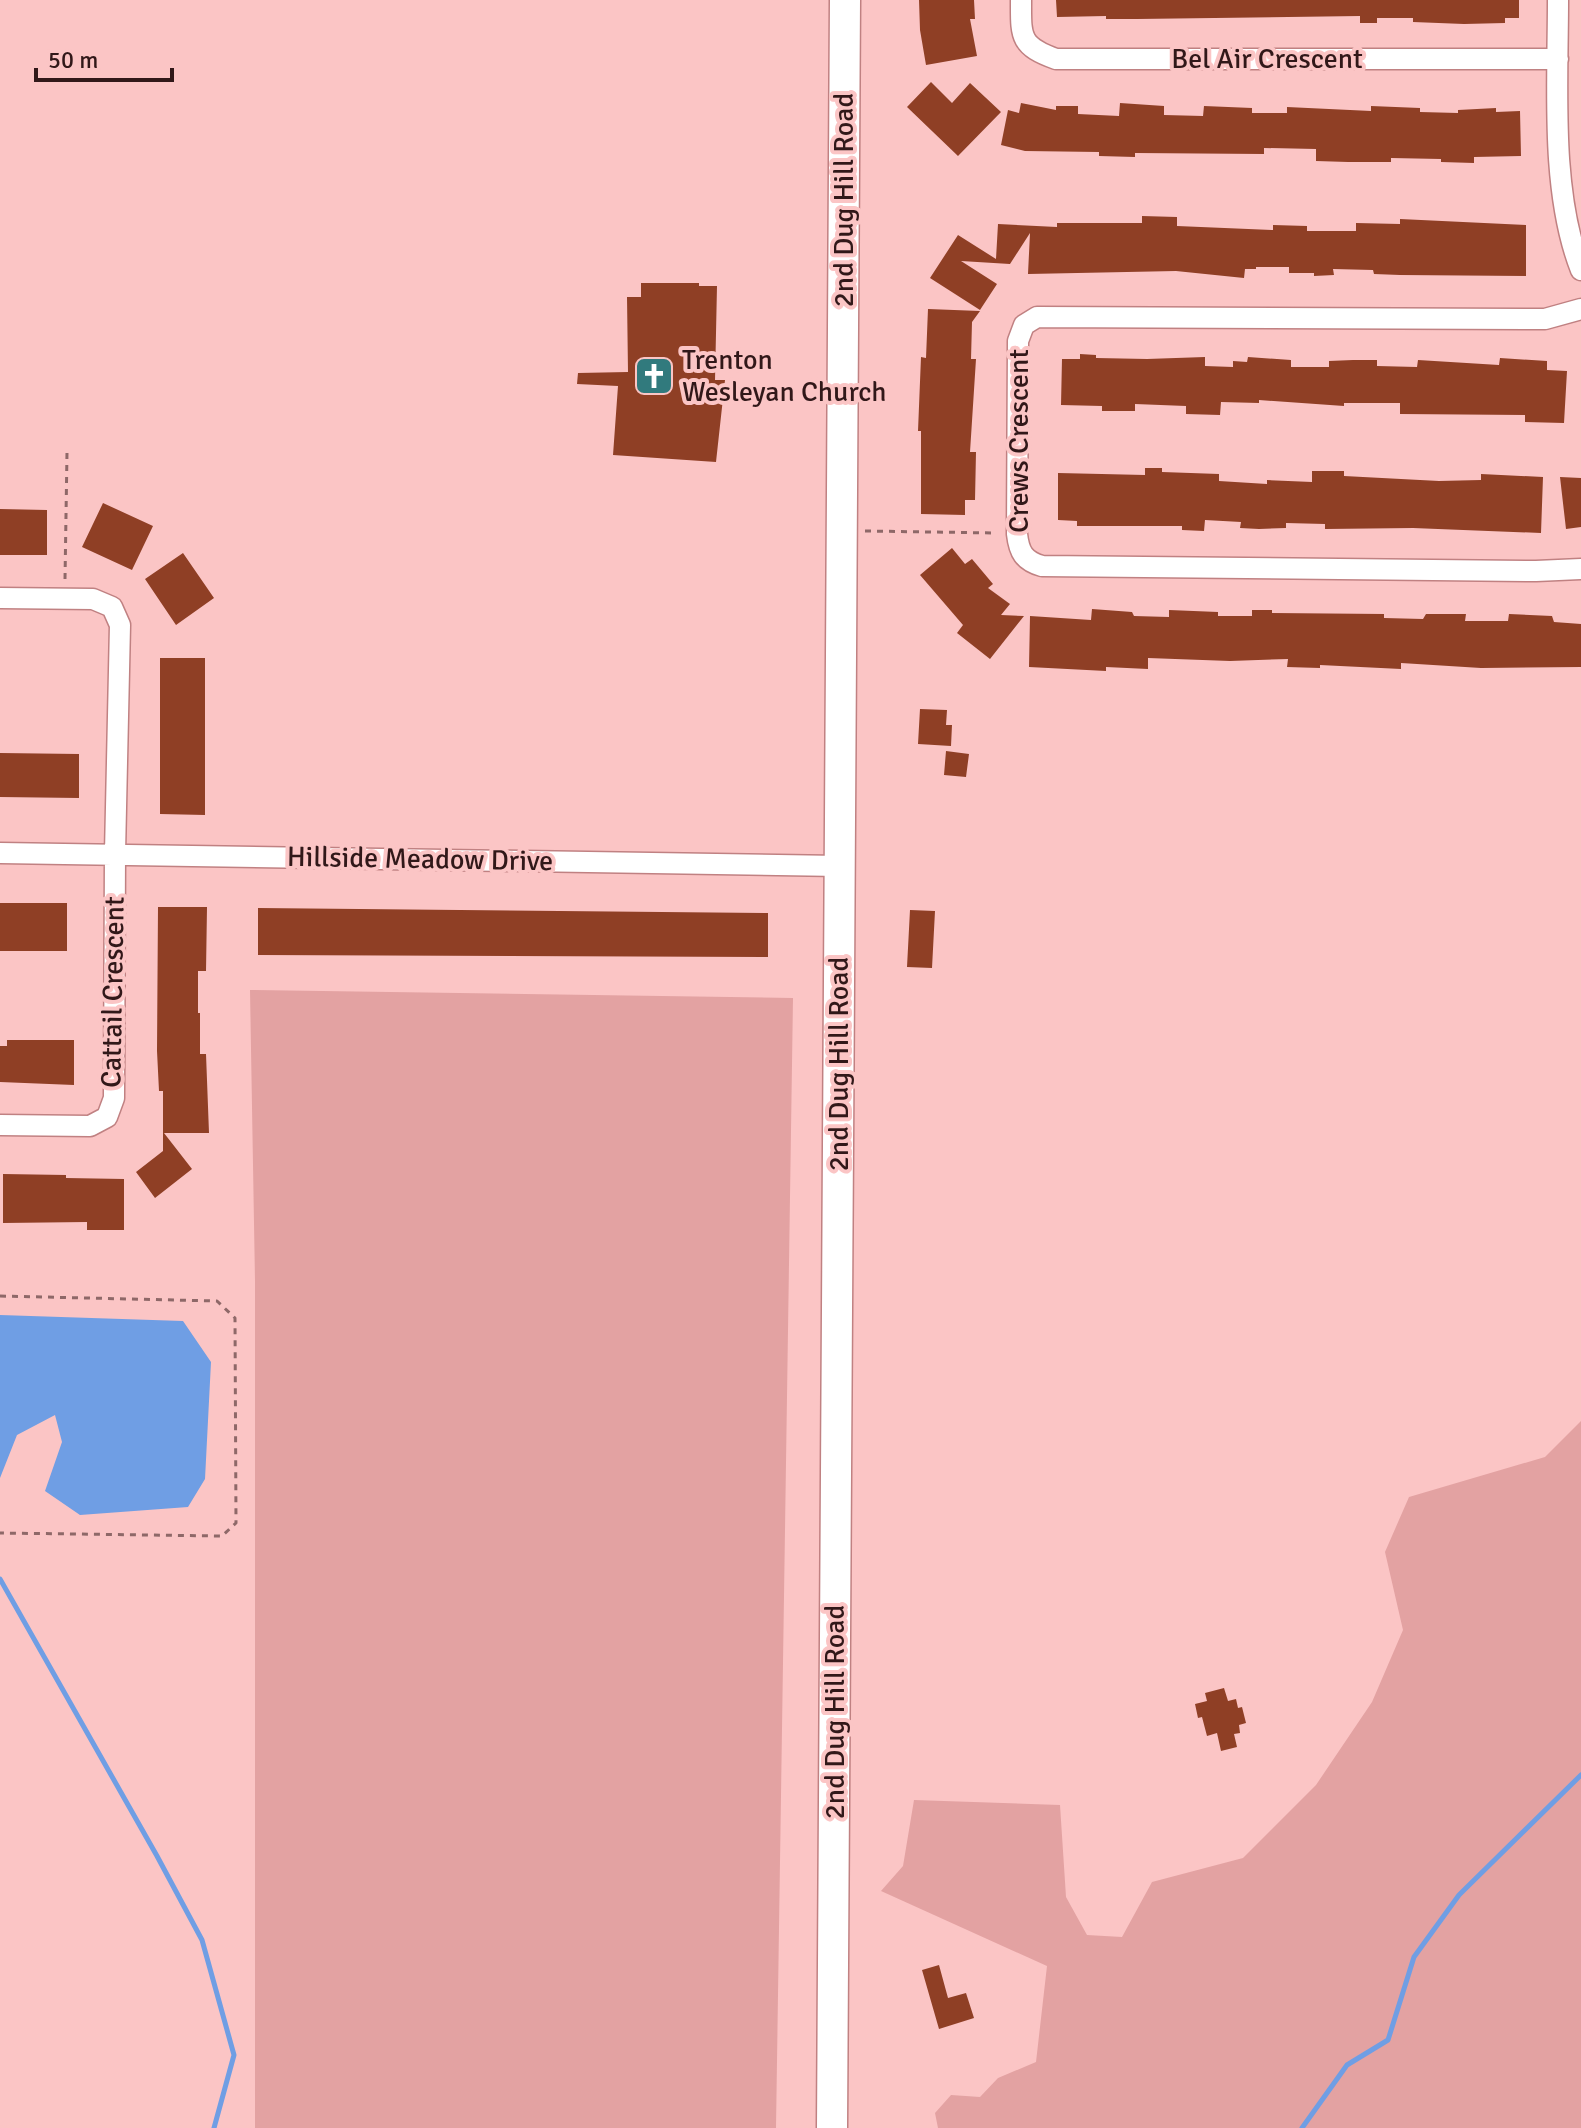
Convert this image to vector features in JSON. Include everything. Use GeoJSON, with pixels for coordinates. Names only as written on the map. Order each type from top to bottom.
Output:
{"type":"FeatureCollection","features":[{"type":"Feature","properties":{"kind":"street","name":"2nd Dug Hill Road"},"geometry":{"type":"LineString","coordinates":[[832,2128],[845,0]]}},
{"type":"Feature","properties":{"kind":"street","name":"Bel Air Crescent"},"geometry":{"type":"LineString","coordinates":[[1021,0],[1021,33],[1035,52],[1056,59],[1558,59]]}},
{"type":"Feature","properties":{"kind":"street"},"geometry":{"type":"LineString","coordinates":[[1558,0],[1561,193],[1571,246],[1581,270]]}},
{"type":"Feature","properties":{"kind":"street","name":"Crews Crescent"},"geometry":{"type":"LineString","coordinates":[[1581,309],[1545,319],[1037,317],[1024,325],[1018,341],[1017,534],[1022,556],[1030,563],[1042,566],[1581,569]]}},
{"type":"Feature","properties":{"kind":"street"},"geometry":{"type":"LineString","coordinates":[[0,598],[64,599]]}},
{"type":"Feature","properties":{"kind":"street","name":"Cattail Crescent"},"geometry":{"type":"LineString","coordinates":[[0,1125],[90,1126],[107,1117],[114,1098],[120,625],[112,607],[93,599],[64,599]]}},
{"type":"Feature","properties":{"kind":"street","name":"Hillside Meadow Drive"},"geometry":{"type":"LineString","coordinates":[[0,853],[840,866]]}},
{"type":"Feature","properties":{"kind":"path"},"geometry":{"type":"LineString","coordinates":[[64,599],[67,452]]}},
{"type":"Feature","properties":{"kind":"path"},"geometry":{"type":"LineString","coordinates":[[842,531],[1017,534]]}},
{"type":"Feature","properties":{"kind":"path"},"geometry":{"type":"LineString","coordinates":[[0,1296],[217,1301],[235,1318],[236,1523],[222,1536],[0,1533]]}},
{"type":"Feature","properties":{"kind":"shaded area"},"geometry":{"type":"Polygon","coordinates":[[[250,990],[793,998],[776,2128],[255,2128],[255,1281],[250,990]]]}},
{"type":"Feature","properties":{"kind":"shaded area"},"geometry":{"type":"Polygon","coordinates":[[[1581,1421],[1581,2128],[938,2128],[935,2113],[951,2095],[980,2097],[998,2078],[1036,2062],[1047,1966],[881,1891],[903,1866],[914,1800],[1060,1805],[1066,1897],[1087,1935],[1122,1937],[1152,1882],[1243,1858],[1316,1785],[1372,1702],[1403,1630],[1385,1552],[1409,1497],[1545,1457],[1581,1421]]]}},
{"type":"Feature","properties":{"kind":"water"},"geometry":{"type":"Polygon","coordinates":[[[0,1315],[183,1321],[211,1362],[205,1479],[188,1507],[80,1515],[45,1491],[62,1442],[55,1415],[17,1435],[0,1478],[0,1315]]]}},
{"type":"Feature","properties":{"kind":"building"},"geometry":{"type":"Polygon","coordinates":[[[919,0],[974,0],[975,19],[970,19],[977,56],[926,65],[919,0]]]}},
{"type":"Feature","properties":{"kind":"building"},"geometry":{"type":"Polygon","coordinates":[[[1056,0],[1519,0],[1519,18],[1505,18],[1505,23],[1464,24],[1413,22],[1413,18],[1377,18],[1377,23],[1360,23],[1360,16],[1106,19],[1106,16],[1057,17],[1056,0]]]}},
{"type":"Feature","properties":{"kind":"building"},"geometry":{"type":"Polygon","coordinates":[[[931,82],[952,103],[970,83],[1001,112],[958,156],[907,107],[931,82]]]}},
{"type":"Feature","properties":{"kind":"building"},"geometry":{"type":"Polygon","coordinates":[[[1021,103],[1056,110],[1056,106],[1078,106],[1078,114],[1119,116],[1120,103],[1164,106],[1164,115],[1203,116],[1204,106],[1252,108],[1252,113],[1287,113],[1287,107],[1371,111],[1371,106],[1458,113],[1458,110],[1496,108],[1496,112],[1520,111],[1521,156],[1474,157],[1474,163],[1391,158],[1391,162],[1348,162],[1316,161],[1316,149],[1264,148],[1264,154],[1135,153],[1135,157],[1099,156],[1099,152],[1025,151],[1001,145],[1008,110],[1019,113],[1021,103]]]}},
{"type":"Feature","properties":{"kind":"building"},"geometry":{"type":"Polygon","coordinates":[[[1142,216],[1177,217],[1177,226],[1273,230],[1273,225],[1307,226],[1307,231],[1356,231],[1356,223],[1400,224],[1400,219],[1526,225],[1526,276],[1400,275],[1374,274],[1373,270],[1333,269],[1334,275],[1314,276],[1314,273],[1289,273],[1289,267],[1245,269],[1244,278],[1176,271],[1028,274],[1030,233],[1010,264],[961,261],[997,284],[980,310],[930,278],[958,235],[996,259],[998,224],[1057,227],[1057,223],[1142,223],[1142,216]]]}},
{"type":"Feature","properties":{"kind":"building","name":"Trenton Wesleyan Church"},"geometry":{"type":"Polygon","coordinates":[[[641,283],[717,286],[715,380],[725,380],[716,462],[613,455],[618,386],[577,384],[578,373],[628,372],[627,297],[641,297],[641,283]]]}},
{"type":"Feature","properties":{"kind":"building"},"geometry":{"type":"Polygon","coordinates":[[[928,309],[980,311],[972,322],[971,359],[976,359],[970,452],[976,452],[975,500],[965,500],[965,515],[921,514],[921,431],[918,431],[921,357],[926,358],[928,309]]]}},
{"type":"Feature","properties":{"kind":"building"},"geometry":{"type":"Polygon","coordinates":[[[1080,354],[1096,355],[1096,358],[1205,357],[1205,366],[1233,367],[1233,361],[1247,362],[1248,357],[1291,360],[1291,367],[1329,367],[1329,361],[1353,360],[1377,360],[1377,366],[1417,367],[1418,360],[1499,365],[1500,358],[1547,361],[1547,370],[1567,371],[1564,423],[1525,422],[1525,415],[1400,414],[1400,403],[1344,403],[1344,406],[1259,400],[1259,403],[1221,402],[1220,415],[1186,414],[1186,406],[1135,404],[1135,411],[1102,411],[1102,406],[1061,405],[1062,359],[1080,359],[1080,354]]]}},
{"type":"Feature","properties":{"kind":"building"},"geometry":{"type":"Polygon","coordinates":[[[1145,468],[1162,468],[1162,472],[1219,474],[1219,481],[1267,484],[1267,480],[1312,482],[1312,471],[1344,471],[1344,476],[1439,481],[1481,480],[1481,474],[1543,477],[1541,533],[1413,528],[1325,529],[1325,524],[1286,523],[1286,528],[1259,529],[1240,528],[1241,522],[1205,520],[1204,531],[1182,530],[1182,526],[1077,526],[1077,521],[1058,520],[1058,473],[1145,475],[1145,468]]]}},
{"type":"Feature","properties":{"kind":"building"},"geometry":{"type":"Polygon","coordinates":[[[1560,477],[1581,478],[1581,527],[1566,529],[1560,477]]]}},
{"type":"Feature","properties":{"kind":"building"},"geometry":{"type":"Polygon","coordinates":[[[103,503],[153,526],[132,570],[82,547],[103,503]]]}},
{"type":"Feature","properties":{"kind":"building"},"geometry":{"type":"Polygon","coordinates":[[[0,509],[47,510],[47,555],[0,555],[0,509]]]}},
{"type":"Feature","properties":{"kind":"building"},"geometry":{"type":"Polygon","coordinates":[[[952,548],[965,564],[972,559],[993,584],[988,588],[1010,604],[1001,615],[1024,616],[990,659],[957,633],[963,625],[920,575],[952,548]]]}},
{"type":"Feature","properties":{"kind":"building"},"geometry":{"type":"Polygon","coordinates":[[[183,553],[214,598],[176,625],[145,579],[183,553]]]}},
{"type":"Feature","properties":{"kind":"building"},"geometry":{"type":"Polygon","coordinates":[[[1092,609],[1132,612],[1134,616],[1169,617],[1169,610],[1218,612],[1218,616],[1252,616],[1252,610],[1272,610],[1272,613],[1384,614],[1384,618],[1423,619],[1426,614],[1466,614],[1465,621],[1508,621],[1509,614],[1552,616],[1554,622],[1581,624],[1581,667],[1481,668],[1401,663],[1401,669],[1320,665],[1320,668],[1287,667],[1288,659],[1230,661],[1148,658],[1148,669],[1106,667],[1106,671],[1029,667],[1030,616],[1091,620],[1092,609]]]}},
{"type":"Feature","properties":{"kind":"building"},"geometry":{"type":"Polygon","coordinates":[[[160,658],[205,658],[205,815],[160,814],[160,658]]]}},
{"type":"Feature","properties":{"kind":"building"},"geometry":{"type":"Polygon","coordinates":[[[920,709],[947,710],[946,725],[952,725],[951,746],[918,744],[920,709]]]}},
{"type":"Feature","properties":{"kind":"building"},"geometry":{"type":"Polygon","coordinates":[[[946,751],[969,754],[966,777],[944,775],[946,751]]]}},
{"type":"Feature","properties":{"kind":"building"},"geometry":{"type":"Polygon","coordinates":[[[0,753],[79,754],[79,798],[0,797],[0,753]]]}},
{"type":"Feature","properties":{"kind":"building"},"geometry":{"type":"Polygon","coordinates":[[[0,903],[67,903],[67,951],[0,951],[0,903]]]}},
{"type":"Feature","properties":{"kind":"building"},"geometry":{"type":"Polygon","coordinates":[[[158,907],[207,907],[206,971],[198,971],[198,1013],[200,1054],[206,1054],[209,1133],[164,1133],[192,1169],[155,1198],[136,1172],[163,1151],[163,1091],[159,1091],[157,1051],[158,907]]]}},
{"type":"Feature","properties":{"kind":"building"},"geometry":{"type":"Polygon","coordinates":[[[258,908],[768,913],[768,957],[258,955],[258,908]]]}},
{"type":"Feature","properties":{"kind":"building"},"geometry":{"type":"Polygon","coordinates":[[[910,910],[935,911],[932,968],[907,967],[910,910]]]}},
{"type":"Feature","properties":{"kind":"building"},"geometry":{"type":"Polygon","coordinates":[[[7,1040],[74,1040],[74,1085],[0,1082],[0,1046],[7,1046],[7,1040]]]}},
{"type":"Feature","properties":{"kind":"building"},"geometry":{"type":"Polygon","coordinates":[[[3,1174],[124,1179],[124,1230],[87,1230],[87,1222],[3,1223],[3,1174]]]}},
{"type":"Feature","properties":{"kind":"building"},"geometry":{"type":"Polygon","coordinates":[[[1224,1688],[1228,1701],[1236,1699],[1238,1708],[1242,1707],[1246,1723],[1239,1725],[1240,1733],[1234,1734],[1237,1747],[1221,1751],[1217,1733],[1207,1736],[1195,1704],[1207,1701],[1205,1693],[1224,1688]]]}},
{"type":"Feature","properties":{"kind":"building"},"geometry":{"type":"Polygon","coordinates":[[[939,1965],[948,1998],[966,1993],[974,2018],[939,2029],[922,1970],[939,1965]]]}},
{"type":"Feature","properties":{"kind":"waterway"},"geometry":{"type":"LineString","coordinates":[[0,1579],[202,1940],[234,2055],[214,2128]]}},
{"type":"Feature","properties":{"kind":"waterway"},"geometry":{"type":"LineString","coordinates":[[1302,2128],[1347,2065],[1388,2040],[1414,1957],[1459,1895],[1581,1775]]}},
{"type":"Feature","properties":{"kind":"place","name":"Trenton Wesleyan Church"},"geometry":{"type":"Point","coordinates":[654,376]}}]}
